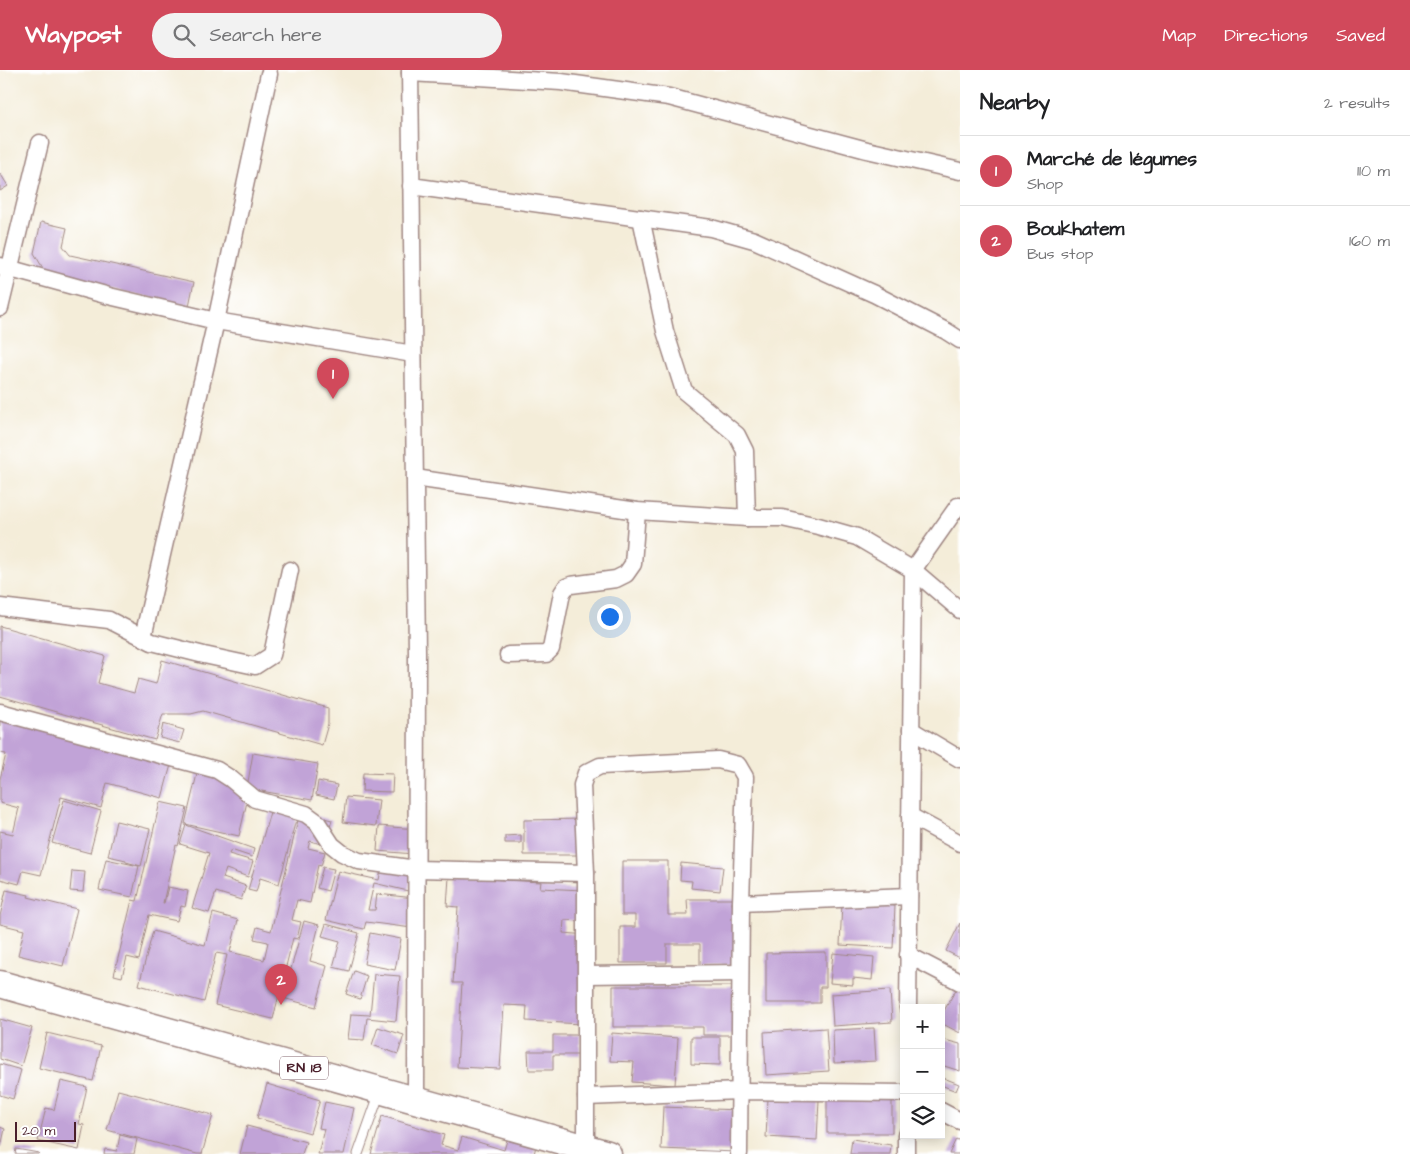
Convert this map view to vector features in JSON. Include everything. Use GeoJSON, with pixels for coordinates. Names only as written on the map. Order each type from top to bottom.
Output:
{"type":"FeatureCollection","features":[{"type":"Feature","properties":{"kind":"main road","name":"RN 18"},"geometry":{"type":"LineString","coordinates":[[0,984],[416,1099],[596,1151]]}},
{"type":"Feature","properties":{"kind":"street"},"geometry":{"type":"LineString","coordinates":[[416,1099],[417,652],[410,72],[561,82],[669,97],[866,150],[960,171]]}},
{"type":"Feature","properties":{"kind":"street"},"geometry":{"type":"LineString","coordinates":[[144,637],[216,321],[269,74]]}},
{"type":"Feature","properties":{"kind":"street"},"geometry":{"type":"LineString","coordinates":[[0,308],[4,267],[40,143]]}},
{"type":"Feature","properties":{"kind":"street"},"geometry":{"type":"LineString","coordinates":[[411,186],[711,228],[754,240],[874,294],[960,340]]}},
{"type":"Feature","properties":{"kind":"street"},"geometry":{"type":"LineString","coordinates":[[641,218],[666,331],[684,391],[736,435],[745,451],[747,518]]}},
{"type":"Feature","properties":{"kind":"street"},"geometry":{"type":"LineString","coordinates":[[4,267],[110,296],[216,321],[413,354]]}},
{"type":"Feature","properties":{"kind":"street"},"geometry":{"type":"LineString","coordinates":[[415,478],[638,511],[747,518],[782,518],[818,526],[857,537],[913,570],[960,610]]}},
{"type":"Feature","properties":{"kind":"street"},"geometry":{"type":"LineString","coordinates":[[908,1004],[913,570],[958,506],[960,506]]}},
{"type":"Feature","properties":{"kind":"street"},"geometry":{"type":"LineString","coordinates":[[508,655],[546,654],[552,649],[562,593],[566,587],[616,579],[626,574],[633,564],[638,511]]}},
{"type":"Feature","properties":{"kind":"street"},"geometry":{"type":"LineString","coordinates":[[0,607],[109,620],[152,642],[255,666],[272,655],[290,570]]}},
{"type":"Feature","properties":{"kind":"street"},"geometry":{"type":"LineString","coordinates":[[0,712],[218,770],[255,800],[306,814],[317,822],[332,845],[359,861],[416,869],[586,873]]}},
{"type":"Feature","properties":{"kind":"street"},"geometry":{"type":"LineString","coordinates":[[911,730],[960,759]]}},
{"type":"Feature","properties":{"kind":"street"},"geometry":{"type":"LineString","coordinates":[[596,1151],[586,1097],[586,873],[582,785],[586,773],[600,766],[718,760],[738,765],[744,777],[740,973],[740,1154]]}},
{"type":"Feature","properties":{"kind":"street"},"geometry":{"type":"LineString","coordinates":[[910,816],[960,843]]}},
{"type":"Feature","properties":{"kind":"street"},"geometry":{"type":"LineString","coordinates":[[741,902],[909,896]]}},
{"type":"Feature","properties":{"kind":"street"},"geometry":{"type":"LineString","coordinates":[[908,954],[960,982]]}},
{"type":"Feature","properties":{"kind":"street"},"geometry":{"type":"LineString","coordinates":[[586,975],[740,973]]}},
{"type":"Feature","properties":{"kind":"street"},"geometry":{"type":"LineString","coordinates":[[586,1097],[740,1091],[900,1093]]}},
{"type":"Feature","properties":{"kind":"street"},"geometry":{"type":"LineString","coordinates":[[945,1113],[960,1122]]}},
{"type":"Feature","properties":{"kind":"street"},"geometry":{"type":"LineString","coordinates":[[906,1139],[906,1154]]}},
{"type":"Feature","properties":{"kind":"lane"},"geometry":{"type":"LineString","coordinates":[[358,1154],[381,1090]]}},
{"type":"Feature","properties":{"kind":"building"},"geometry":{"type":"Polygon","coordinates":[[[0,173],[8,186],[0,191],[0,173]]]}},
{"type":"Feature","properties":{"kind":"building"},"geometry":{"type":"Polygon","coordinates":[[[41,222],[67,228],[63,246],[70,255],[194,282],[189,306],[47,275],[34,253],[41,222]]]}},
{"type":"Feature","properties":{"kind":"building"},"geometry":{"type":"Polygon","coordinates":[[[0,626],[105,656],[98,683],[134,693],[138,679],[156,684],[162,660],[328,708],[328,724],[322,745],[203,711],[191,714],[163,714],[155,740],[0,696],[0,626]]]}},
{"type":"Feature","properties":{"kind":"building"},"geometry":{"type":"Polygon","coordinates":[[[0,717],[172,761],[162,798],[107,783],[101,808],[61,797],[41,875],[23,871],[19,884],[0,879],[0,831],[13,834],[19,808],[0,803],[0,779],[6,754],[0,753],[0,717]]]}},
{"type":"Feature","properties":{"kind":"building"},"geometry":{"type":"Polygon","coordinates":[[[163,724],[184,730],[180,743],[160,738],[163,724]]]}},
{"type":"Feature","properties":{"kind":"building"},"geometry":{"type":"Polygon","coordinates":[[[253,753],[318,764],[312,800],[250,789],[239,836],[185,824],[198,770],[248,782],[253,753]]]}},
{"type":"Feature","properties":{"kind":"building"},"geometry":{"type":"Polygon","coordinates":[[[363,773],[393,774],[392,792],[362,791],[363,773]]]}},
{"type":"Feature","properties":{"kind":"building"},"geometry":{"type":"Polygon","coordinates":[[[318,781],[337,785],[334,799],[316,795],[318,781]]]}},
{"type":"Feature","properties":{"kind":"building"},"geometry":{"type":"Polygon","coordinates":[[[346,797],[379,800],[376,826],[343,822],[346,797]]]}},
{"type":"Feature","properties":{"kind":"building"},"geometry":{"type":"Polygon","coordinates":[[[64,800],[101,811],[90,853],[52,843],[64,800]]]}},
{"type":"Feature","properties":{"kind":"building"},"geometry":{"type":"Polygon","coordinates":[[[160,802],[187,808],[178,846],[176,845],[163,903],[168,887],[188,891],[185,907],[181,906],[177,921],[149,915],[139,960],[127,957],[122,977],[114,975],[132,900],[137,901],[160,802]]]}},
{"type":"Feature","properties":{"kind":"building"},"geometry":{"type":"Polygon","coordinates":[[[272,805],[298,812],[279,884],[260,878],[256,892],[248,890],[272,805]]]}},
{"type":"Feature","properties":{"kind":"building"},"geometry":{"type":"Polygon","coordinates":[[[300,812],[332,820],[325,845],[310,841],[308,848],[325,852],[321,866],[318,865],[310,903],[297,900],[292,920],[301,922],[297,939],[293,938],[273,1019],[215,1005],[227,955],[216,953],[204,1002],[139,985],[153,931],[205,945],[213,913],[238,920],[230,952],[264,960],[268,942],[254,939],[257,927],[271,931],[300,812]]]}},
{"type":"Feature","properties":{"kind":"building"},"geometry":{"type":"Polygon","coordinates":[[[583,819],[584,855],[524,855],[524,820],[583,819]]]}},
{"type":"Feature","properties":{"kind":"building"},"geometry":{"type":"Polygon","coordinates":[[[116,821],[150,829],[141,866],[108,856],[116,821]]]}},
{"type":"Feature","properties":{"kind":"building"},"geometry":{"type":"Polygon","coordinates":[[[186,825],[254,849],[252,857],[231,850],[229,854],[253,861],[248,877],[226,869],[223,878],[246,886],[241,900],[216,892],[209,913],[192,908],[209,853],[180,844],[186,825]]]}},
{"type":"Feature","properties":{"kind":"building"},"geometry":{"type":"Polygon","coordinates":[[[379,826],[417,829],[414,854],[377,851],[379,826]]]}},
{"type":"Feature","properties":{"kind":"building"},"geometry":{"type":"Polygon","coordinates":[[[521,835],[521,843],[505,843],[505,836],[521,835]]]}},
{"type":"Feature","properties":{"kind":"building"},"geometry":{"type":"Polygon","coordinates":[[[106,859],[139,866],[132,897],[99,890],[106,859]]]}},
{"type":"Feature","properties":{"kind":"building"},"geometry":{"type":"Polygon","coordinates":[[[622,861],[668,861],[668,915],[688,915],[687,899],[739,899],[739,965],[700,965],[700,944],[667,944],[667,963],[620,963],[620,927],[635,927],[635,915],[622,915],[622,861]]]}},
{"type":"Feature","properties":{"kind":"building"},"geometry":{"type":"Polygon","coordinates":[[[681,863],[723,867],[720,891],[691,888],[692,881],[680,880],[681,863]]]}},
{"type":"Feature","properties":{"kind":"building"},"geometry":{"type":"Polygon","coordinates":[[[382,864],[413,871],[408,891],[374,883],[368,910],[375,910],[377,894],[415,898],[412,928],[366,922],[364,929],[326,920],[338,871],[379,880],[382,864]]]}},
{"type":"Feature","properties":{"kind":"building"},"geometry":{"type":"Polygon","coordinates":[[[323,867],[334,869],[328,891],[317,888],[323,867]]]}},
{"type":"Feature","properties":{"kind":"building"},"geometry":{"type":"Polygon","coordinates":[[[72,871],[85,872],[83,892],[70,891],[72,871]]]}},
{"type":"Feature","properties":{"kind":"building"},"geometry":{"type":"Polygon","coordinates":[[[449,877],[541,882],[540,888],[583,890],[581,921],[564,920],[563,933],[588,935],[583,1024],[526,1021],[527,1006],[504,1005],[500,1069],[457,1067],[462,983],[453,983],[458,907],[447,906],[449,877]]]}},
{"type":"Feature","properties":{"kind":"building"},"geometry":{"type":"Polygon","coordinates":[[[6,890],[77,909],[63,966],[18,955],[24,930],[0,924],[6,890]]]}},
{"type":"Feature","properties":{"kind":"building"},"geometry":{"type":"Polygon","coordinates":[[[842,903],[895,906],[893,948],[840,945],[842,903]]]}},
{"type":"Feature","properties":{"kind":"building"},"geometry":{"type":"Polygon","coordinates":[[[304,921],[319,925],[310,961],[327,966],[316,1007],[283,998],[304,921]]]}},
{"type":"Feature","properties":{"kind":"building"},"geometry":{"type":"Polygon","coordinates":[[[960,923],[960,958],[946,951],[960,923]]]}},
{"type":"Feature","properties":{"kind":"building"},"geometry":{"type":"Polygon","coordinates":[[[326,924],[359,933],[349,971],[333,967],[340,941],[322,936],[326,924]]]}},
{"type":"Feature","properties":{"kind":"building"},"geometry":{"type":"Polygon","coordinates":[[[370,933],[401,939],[395,970],[364,964],[370,933]]]}},
{"type":"Feature","properties":{"kind":"building"},"geometry":{"type":"Polygon","coordinates":[[[826,952],[826,987],[820,987],[820,1003],[766,1003],[766,953],[826,952]]]}},
{"type":"Feature","properties":{"kind":"building"},"geometry":{"type":"Polygon","coordinates":[[[833,953],[874,957],[872,980],[853,978],[853,985],[830,983],[833,953]]]}},
{"type":"Feature","properties":{"kind":"building"},"geometry":{"type":"Polygon","coordinates":[[[354,971],[367,976],[360,999],[346,994],[354,971]]]}},
{"type":"Feature","properties":{"kind":"building"},"geometry":{"type":"Polygon","coordinates":[[[374,974],[400,976],[396,1021],[367,1018],[364,1040],[348,1039],[351,1014],[370,1015],[374,974]]]}},
{"type":"Feature","properties":{"kind":"building"},"geometry":{"type":"Polygon","coordinates":[[[959,984],[960,1033],[945,1025],[945,1009],[959,984]]]}},
{"type":"Feature","properties":{"kind":"building"},"geometry":{"type":"Polygon","coordinates":[[[613,986],[736,986],[737,1035],[703,1035],[703,1027],[613,1027],[613,986]]]}},
{"type":"Feature","properties":{"kind":"building"},"geometry":{"type":"Polygon","coordinates":[[[890,990],[892,1022],[833,1026],[831,994],[890,990]]]}},
{"type":"Feature","properties":{"kind":"building"},"geometry":{"type":"Polygon","coordinates":[[[0,1019],[32,1028],[21,1066],[0,1059],[0,1019]]]}},
{"type":"Feature","properties":{"kind":"building"},"geometry":{"type":"Polygon","coordinates":[[[378,1027],[404,1035],[398,1054],[372,1045],[378,1027]]]}},
{"type":"Feature","properties":{"kind":"building"},"geometry":{"type":"Polygon","coordinates":[[[826,1028],[829,1071],[766,1075],[764,1032],[826,1028]]]}},
{"type":"Feature","properties":{"kind":"building"},"geometry":{"type":"Polygon","coordinates":[[[874,1028],[876,1061],[834,1063],[833,1030],[874,1028]]]}},
{"type":"Feature","properties":{"kind":"building"},"geometry":{"type":"Polygon","coordinates":[[[47,1033],[101,1046],[93,1081],[39,1068],[47,1033]]]}},
{"type":"Feature","properties":{"kind":"building"},"geometry":{"type":"Polygon","coordinates":[[[612,1033],[678,1038],[675,1085],[632,1082],[634,1062],[610,1061],[612,1033]]]}},
{"type":"Feature","properties":{"kind":"building"},"geometry":{"type":"Polygon","coordinates":[[[553,1035],[580,1035],[580,1055],[553,1055],[553,1070],[529,1070],[528,1051],[553,1051],[553,1035]]]}},
{"type":"Feature","properties":{"kind":"building"},"geometry":{"type":"Polygon","coordinates":[[[691,1037],[720,1037],[720,1065],[691,1064],[691,1037]]]}},
{"type":"Feature","properties":{"kind":"building"},"geometry":{"type":"Polygon","coordinates":[[[945,1040],[960,1044],[960,1071],[945,1066],[945,1040]]]}},
{"type":"Feature","properties":{"kind":"building"},"geometry":{"type":"Polygon","coordinates":[[[0,1064],[21,1070],[13,1099],[0,1095],[0,1064]]]}},
{"type":"Feature","properties":{"kind":"building"},"geometry":{"type":"Polygon","coordinates":[[[945,1079],[959,1084],[956,1091],[945,1087],[945,1079]]]}},
{"type":"Feature","properties":{"kind":"building"},"geometry":{"type":"Polygon","coordinates":[[[61,1081],[87,1087],[79,1124],[84,1125],[79,1150],[38,1141],[46,1108],[54,1110],[61,1081]]]}},
{"type":"Feature","properties":{"kind":"building"},"geometry":{"type":"Polygon","coordinates":[[[267,1084],[320,1100],[310,1133],[257,1118],[267,1084]]]}},
{"type":"Feature","properties":{"kind":"building"},"geometry":{"type":"Polygon","coordinates":[[[118,1090],[213,1115],[202,1154],[107,1130],[118,1090]]]}},
{"type":"Feature","properties":{"kind":"building"},"geometry":{"type":"Polygon","coordinates":[[[827,1095],[892,1095],[892,1133],[827,1133],[827,1095]]]}},
{"type":"Feature","properties":{"kind":"building"},"geometry":{"type":"Polygon","coordinates":[[[768,1098],[819,1100],[817,1140],[766,1137],[768,1098]]]}},
{"type":"Feature","properties":{"kind":"building"},"geometry":{"type":"Polygon","coordinates":[[[325,1102],[354,1108],[344,1154],[318,1154],[324,1129],[319,1128],[325,1102]]]}},
{"type":"Feature","properties":{"kind":"building"},"geometry":{"type":"Polygon","coordinates":[[[663,1107],[738,1110],[736,1152],[661,1149],[663,1107]]]}},
{"type":"Feature","properties":{"kind":"building"},"geometry":{"type":"Polygon","coordinates":[[[382,1116],[444,1135],[441,1145],[458,1150],[462,1137],[504,1150],[508,1137],[536,1146],[534,1154],[371,1154],[382,1116]]]}},
{"type":"Feature","properties":{"kind":"building"},"geometry":{"type":"Polygon","coordinates":[[[247,1126],[306,1142],[302,1154],[240,1154],[247,1126]]]}},
{"type":"Feature","properties":{"kind":"building"},"geometry":{"type":"Polygon","coordinates":[[[0,1127],[5,1129],[1,1147],[0,1147],[0,1127]]]}},
{"type":"Feature","properties":{"kind":"building"},"geometry":{"type":"Polygon","coordinates":[[[120,1135],[137,1139],[134,1154],[104,1154],[105,1149],[117,1151],[120,1135]]]}},
{"type":"Feature","properties":{"kind":"building"},"geometry":{"type":"Polygon","coordinates":[[[852,1139],[891,1145],[890,1154],[850,1154],[852,1139]]]}},
{"type":"Feature","properties":{"kind":"building"},"geometry":{"type":"Polygon","coordinates":[[[956,1139],[960,1141],[960,1154],[949,1154],[956,1139]]]}},
{"type":"Feature","properties":{"kind":"building"},"geometry":{"type":"Polygon","coordinates":[[[16,1149],[39,1153],[15,1154],[16,1149]]]}},
{"type":"Feature","properties":{"kind":"place","name":"Marché de légumes"},"geometry":{"type":"Point","coordinates":[333,399]}},
{"type":"Feature","properties":{"kind":"place","name":"Boukhatem"},"geometry":{"type":"Point","coordinates":[281,1005]}}]}
